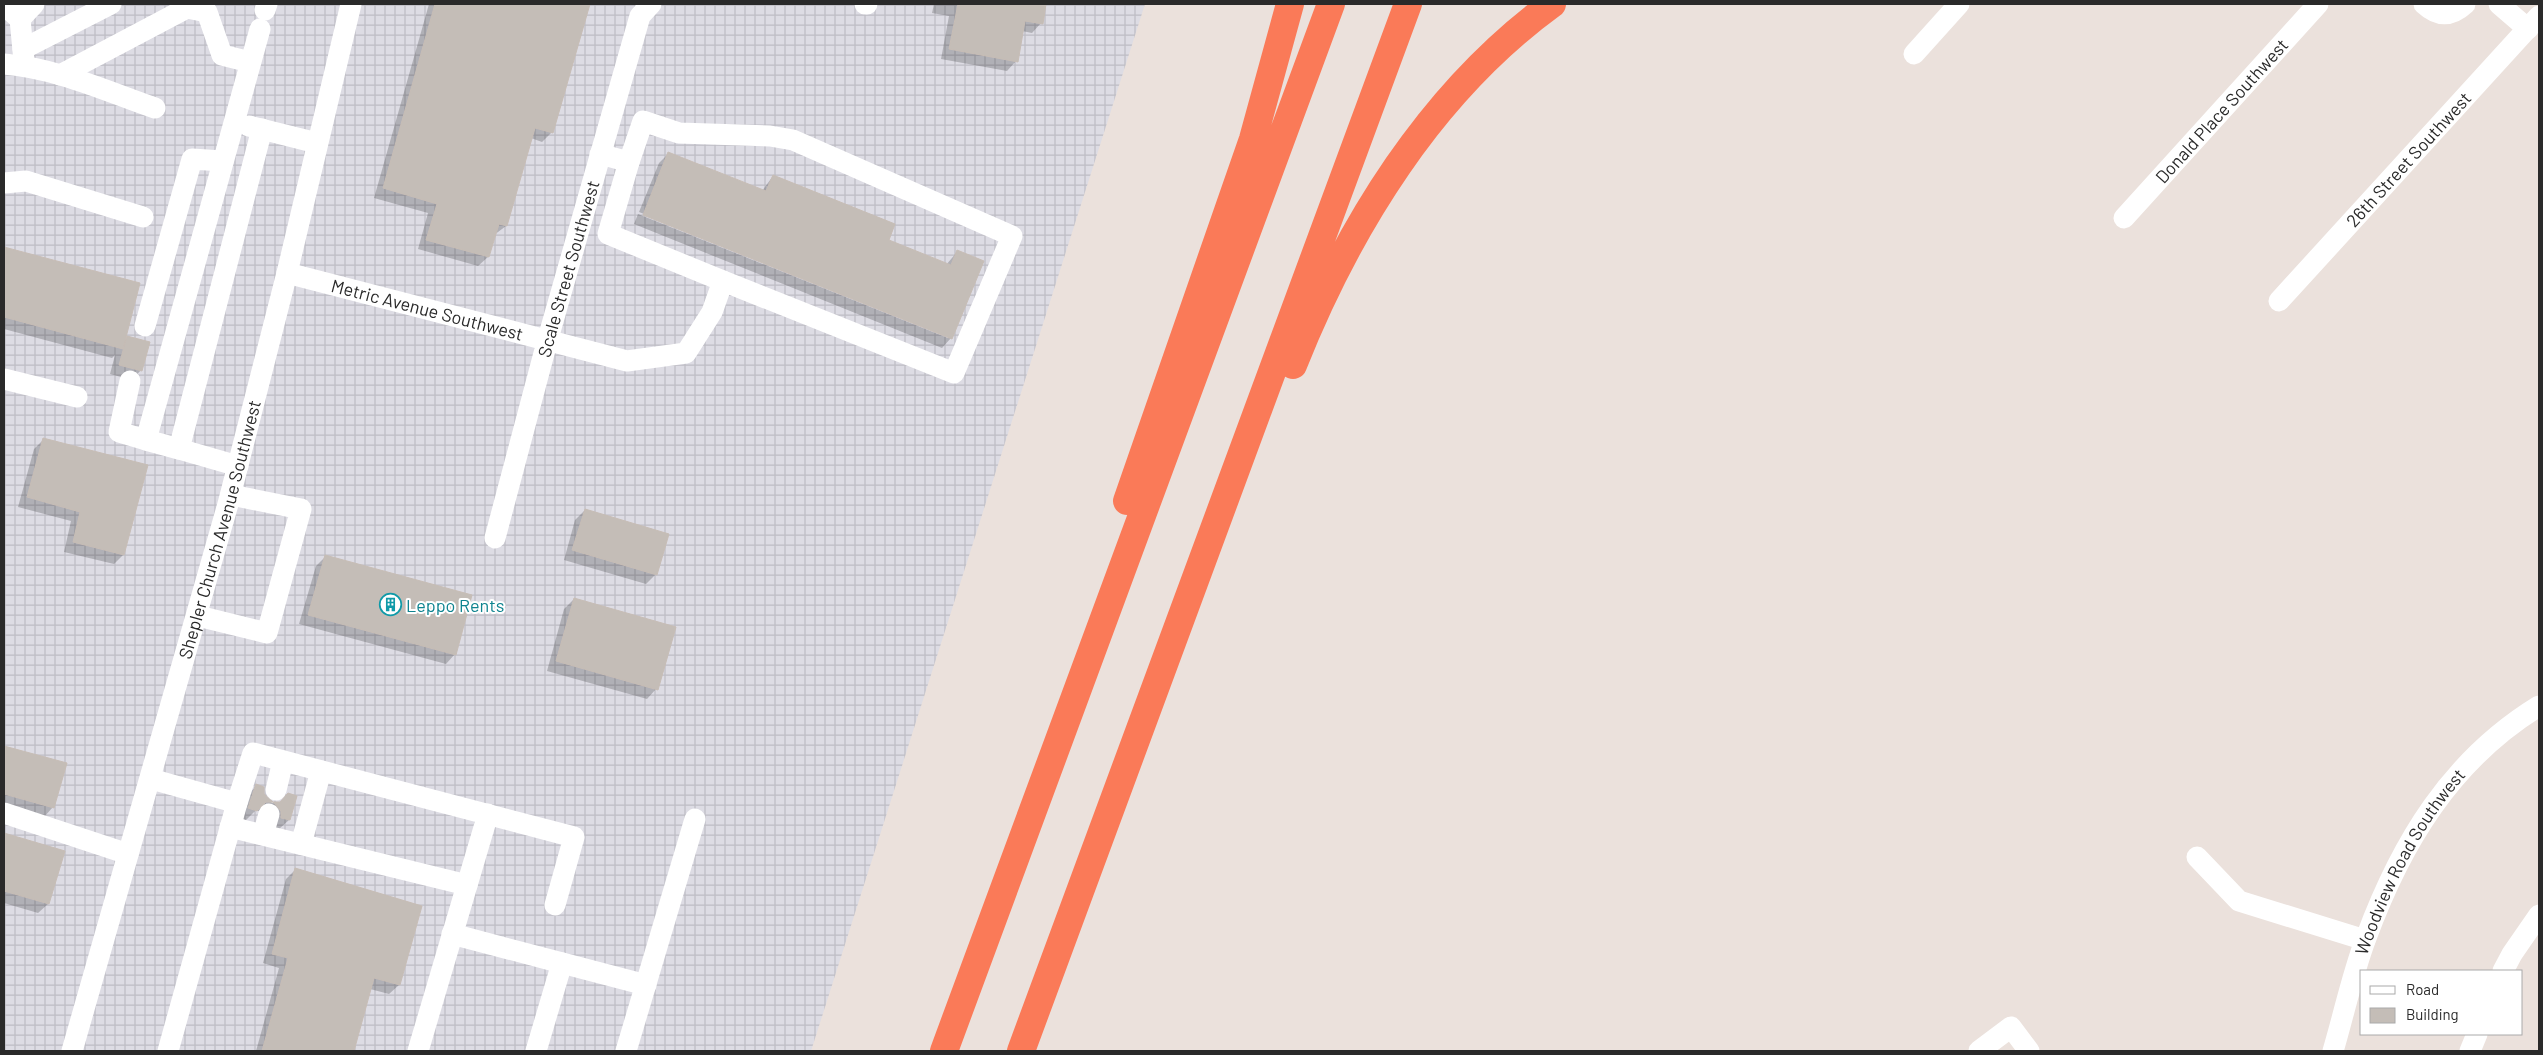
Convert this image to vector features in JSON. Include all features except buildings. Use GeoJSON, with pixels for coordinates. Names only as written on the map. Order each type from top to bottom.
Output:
{"type":"FeatureCollection","features":[{"type":"Feature","properties":{"kind":"highway"},"geometry":{"type":"LineString","coordinates":[[993,918],[1046,732],[1250,148],[1270,82],[1290,4]]}},
{"type":"Feature","properties":{"kind":"highway"},"geometry":{"type":"LineString","coordinates":[[944,1051],[1331,4]]}},
{"type":"Feature","properties":{"kind":"highway"},"geometry":{"type":"LineString","coordinates":[[1021,1051],[1408,4]]}},
{"type":"Feature","properties":{"kind":"highway"},"geometry":{"type":"LineString","coordinates":[[1107,816],[1150,744],[1293,364],[1350,246],[1391,176],[1451,95],[1504,42],[1552,4]]}},
{"type":"Feature","properties":{"kind":"street"},"geometry":{"type":"LineString","coordinates":[[4,64],[24,58],[111,4]]}},
{"type":"Feature","properties":{"kind":"street","name":"Shepler Church Avenue Southwest"},"geometry":{"type":"LineString","coordinates":[[73,1051],[231,495],[287,273],[351,4]]}},
{"type":"Feature","properties":{"kind":"street","name":"Scale Street Southwest"},"geometry":{"type":"LineString","coordinates":[[495,538],[547,342],[640,16],[650,4]]}},
{"type":"Feature","properties":{"kind":"street"},"geometry":{"type":"LineString","coordinates":[[1914,54],[1959,4]]}},
{"type":"Feature","properties":{"kind":"street","name":"Donald Place Southwest"},"geometry":{"type":"LineString","coordinates":[[2124,218],[2318,4]]}},
{"type":"Feature","properties":{"kind":"street"},"geometry":{"type":"LineString","coordinates":[[2424,4],[2431,10],[2443,14],[2453,13],[2464,4]]}},
{"type":"Feature","properties":{"kind":"street"},"geometry":{"type":"LineString","coordinates":[[2499,4],[2533,23]]}},
{"type":"Feature","properties":{"kind":"street"},"geometry":{"type":"LineString","coordinates":[[4,5],[27,11],[24,58]]}},
{"type":"Feature","properties":{"kind":"street"},"geometry":{"type":"LineString","coordinates":[[60,75],[187,6],[207,12],[222,55],[250,62]]}},
{"type":"Feature","properties":{"kind":"street"},"geometry":{"type":"LineString","coordinates":[[146,440],[264,14]]}},
{"type":"Feature","properties":{"kind":"street","name":"26th Street Southwest"},"geometry":{"type":"LineString","coordinates":[[2279,301],[2533,23]]}},
{"type":"Feature","properties":{"kind":"street"},"geometry":{"type":"LineString","coordinates":[[24,58],[60,75],[156,108]]}},
{"type":"Feature","properties":{"kind":"street"},"geometry":{"type":"LineString","coordinates":[[233,121],[317,143]]}},
{"type":"Feature","properties":{"kind":"street"},"geometry":{"type":"LineString","coordinates":[[643,121],[679,133],[770,136],[793,140],[1012,236],[954,373],[723,281],[608,234],[643,121]]}},
{"type":"Feature","properties":{"kind":"street"},"geometry":{"type":"LineString","coordinates":[[179,449],[262,130]]}},
{"type":"Feature","properties":{"kind":"street"},"geometry":{"type":"LineString","coordinates":[[600,154],[629,162]]}},
{"type":"Feature","properties":{"kind":"street"},"geometry":{"type":"LineString","coordinates":[[145,326],[192,159],[222,161]]}},
{"type":"Feature","properties":{"kind":"street"},"geometry":{"type":"LineString","coordinates":[[4,182],[26,181],[143,217]]}},
{"type":"Feature","properties":{"kind":"street","name":"Metric Avenue Southwest"},"geometry":{"type":"LineString","coordinates":[[287,273],[547,342],[627,361],[686,353],[712,312],[723,281]]}},
{"type":"Feature","properties":{"kind":"street"},"geometry":{"type":"LineString","coordinates":[[4,378],[77,397]]}},
{"type":"Feature","properties":{"kind":"street"},"geometry":{"type":"LineString","coordinates":[[130,381],[119,432],[238,466]]}},
{"type":"Feature","properties":{"kind":"street"},"geometry":{"type":"LineString","coordinates":[[198,616],[267,633],[302,509],[231,495]]}},
{"type":"Feature","properties":{"kind":"street","name":"Woodview Road Southwest"},"geometry":{"type":"LineString","coordinates":[[2333,1051],[2365,940],[2392,875],[2418,829],[2454,778],[2487,743],[2539,706]]}},
{"type":"Feature","properties":{"kind":"street"},"geometry":{"type":"LineString","coordinates":[[168,1051],[230,827],[253,753],[574,837],[555,905]]}},
{"type":"Feature","properties":{"kind":"street"},"geometry":{"type":"LineString","coordinates":[[276,790],[283,761]]}},
{"type":"Feature","properties":{"kind":"street"},"geometry":{"type":"LineString","coordinates":[[301,844],[321,771]]}},
{"type":"Feature","properties":{"kind":"street"},"geometry":{"type":"LineString","coordinates":[[150,778],[237,803]]}},
{"type":"Feature","properties":{"kind":"street"},"geometry":{"type":"LineString","coordinates":[[4,813],[128,854]]}},
{"type":"Feature","properties":{"kind":"street"},"geometry":{"type":"LineString","coordinates":[[263,835],[269,814]]}},
{"type":"Feature","properties":{"kind":"street"},"geometry":{"type":"LineString","coordinates":[[418,1051],[488,814]]}},
{"type":"Feature","properties":{"kind":"street"},"geometry":{"type":"LineString","coordinates":[[626,1051],[695,820]]}},
{"type":"Feature","properties":{"kind":"street"},"geometry":{"type":"LineString","coordinates":[[230,827],[467,885]]}},
{"type":"Feature","properties":{"kind":"street"},"geometry":{"type":"LineString","coordinates":[[2196,857],[2239,901],[2365,940]]}},
{"type":"Feature","properties":{"kind":"street"},"geometry":{"type":"LineString","coordinates":[[2504,970],[2539,914]]}},
{"type":"Feature","properties":{"kind":"street"},"geometry":{"type":"LineString","coordinates":[[452,934],[646,985]]}},
{"type":"Feature","properties":{"kind":"street"},"geometry":{"type":"LineString","coordinates":[[536,1051],[562,963]]}},
{"type":"Feature","properties":{"kind":"street"},"geometry":{"type":"LineString","coordinates":[[1979,1051],[2011,1027],[2029,1051]]}},
{"type":"Feature","properties":{"kind":"street"},"geometry":{"type":"LineString","coordinates":[[2470,1051],[2477,1035]]}},
{"type":"Feature","properties":{"kind":"shaded area"},"geometry":{"type":"Polygon","coordinates":[[[4,4],[1145,4],[811,1051],[4,1051],[4,4]]]}},
{"type":"Feature","properties":{"kind":"place","name":"Leppo Rents"},"geometry":{"type":"Point","coordinates":[390,605]}}]}
